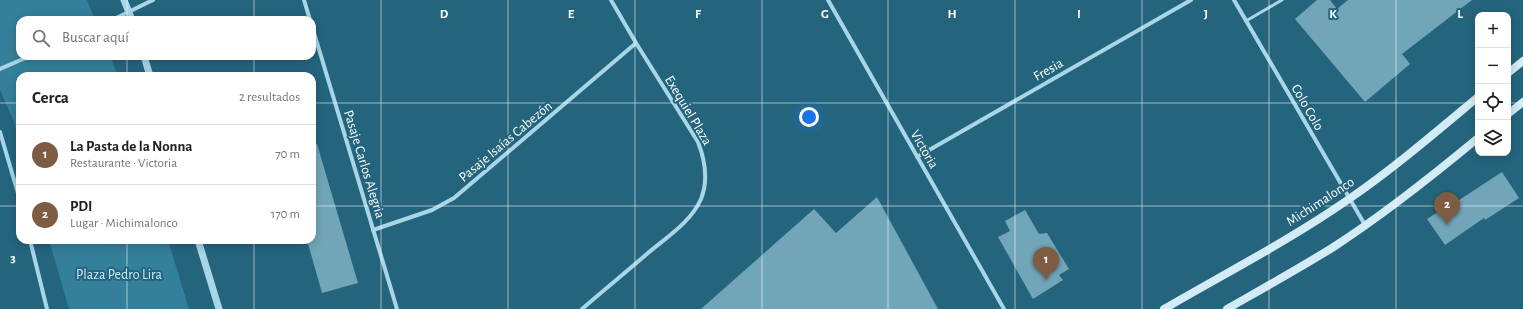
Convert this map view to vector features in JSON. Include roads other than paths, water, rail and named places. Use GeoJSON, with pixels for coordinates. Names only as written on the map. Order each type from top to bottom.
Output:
{"type":"FeatureCollection","features":[{"type":"Feature","properties":{"kind":"main road"},"geometry":{"type":"LineString","coordinates":[[1511,71],[1523,61]]}},
{"type":"Feature","properties":{"kind":"main road","name":"Michimalonco"},"geometry":{"type":"LineString","coordinates":[[1164,309],[1306,227],[1349,199],[1382,175],[1475,99]]}},
{"type":"Feature","properties":{"kind":"main road"},"geometry":{"type":"LineString","coordinates":[[1511,112],[1523,102]]}},
{"type":"Feature","properties":{"kind":"main road"},"geometry":{"type":"LineString","coordinates":[[1227,309],[1328,250],[1365,225],[1432,176],[1475,140]]}},
{"type":"Feature","properties":{"kind":"street"},"geometry":{"type":"LineString","coordinates":[[124,0],[131,16],[153,0]]}},
{"type":"Feature","properties":{"kind":"street"},"geometry":{"type":"LineString","coordinates":[[304,0],[309,16]]}},
{"type":"Feature","properties":{"kind":"street","name":"Exequiel Plaza"},"geometry":{"type":"LineString","coordinates":[[582,309],[689,219],[702,198],[705,186],[706,171],[704,156],[698,142],[611,0]]}},
{"type":"Feature","properties":{"kind":"street","name":"Victoria"},"geometry":{"type":"LineString","coordinates":[[828,0],[1004,309]]}},
{"type":"Feature","properties":{"kind":"street","name":"Fresia"},"geometry":{"type":"LineString","coordinates":[[917,157],[1191,0]]}},
{"type":"Feature","properties":{"kind":"street","name":"Colo Colo"},"geometry":{"type":"LineString","coordinates":[[1234,0],[1365,225]]}},
{"type":"Feature","properties":{"kind":"street","name":"Pasaje Carlos Alegria"},"geometry":{"type":"LineString","coordinates":[[316,39],[397,309]]}},
{"type":"Feature","properties":{"kind":"street","name":"Pasaje Isaías Cabezón"},"geometry":{"type":"LineString","coordinates":[[373,230],[432,210],[454,198],[636,43]]}},
{"type":"Feature","properties":{"kind":"street"},"geometry":{"type":"LineString","coordinates":[[0,69],[21,60]]}},
{"type":"Feature","properties":{"kind":"street"},"geometry":{"type":"LineString","coordinates":[[145,60],[149,72]]}},
{"type":"Feature","properties":{"kind":"street"},"geometry":{"type":"LineString","coordinates":[[0,132],[16,186]]}},
{"type":"Feature","properties":{"kind":"street"},"geometry":{"type":"LineString","coordinates":[[31,244],[47,309]]}},
{"type":"Feature","properties":{"kind":"street"},"geometry":{"type":"LineString","coordinates":[[199,244],[219,309]]}},
{"type":"Feature","properties":{"kind":"lane"},"geometry":{"type":"LineString","coordinates":[[1246,21],[1282,0]]}},
{"type":"Feature","properties":{"kind":"place","name":"PDI"},"geometry":{"type":"Point","coordinates":[1447,225]}},
{"type":"Feature","properties":{"kind":"place","name":"La Pasta de la Nonna"},"geometry":{"type":"Point","coordinates":[1046,280]}},
{"type":"Feature","properties":{"kind":"park label","name":"Plaza Pedro Lira"},"geometry":{"type":"Point","coordinates":[119,274]}}]}
